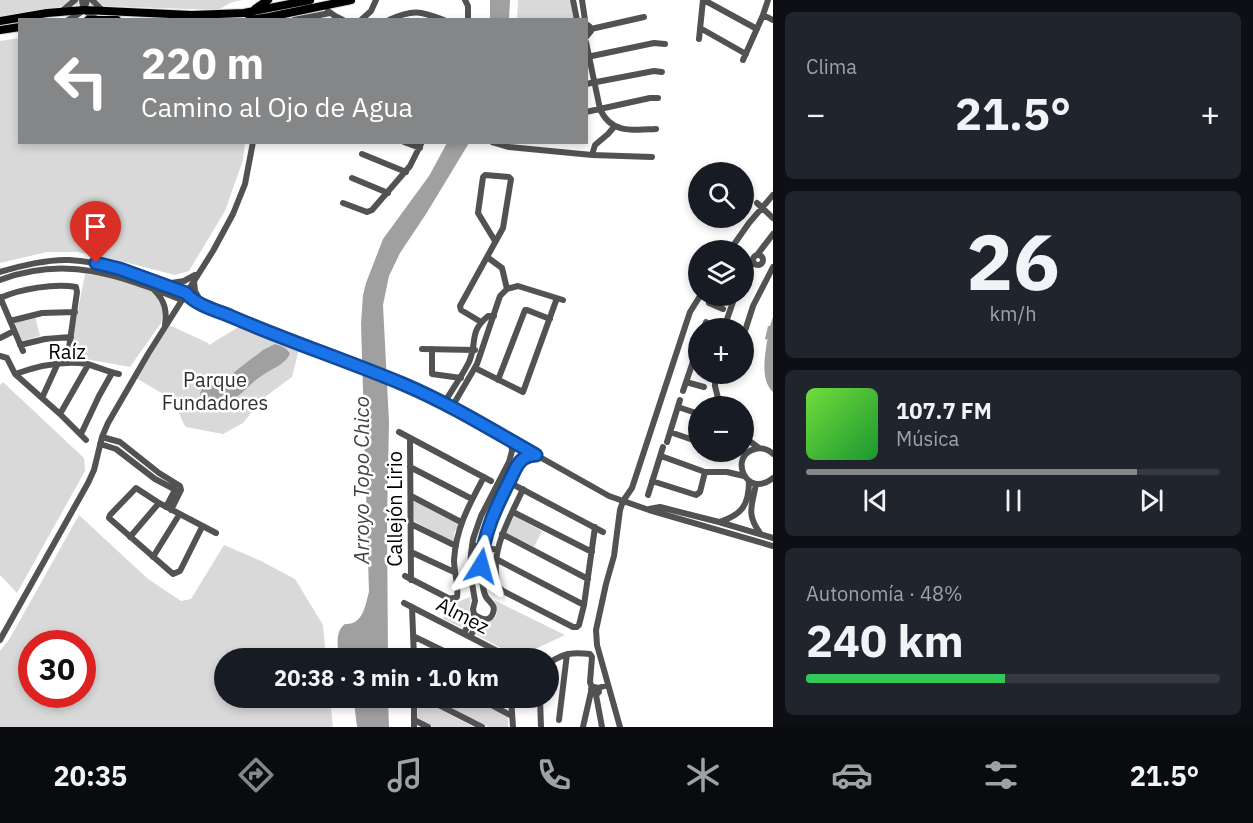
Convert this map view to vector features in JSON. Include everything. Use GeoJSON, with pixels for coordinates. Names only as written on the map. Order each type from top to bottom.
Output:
{"type":"FeatureCollection","features":[{"type":"Feature","properties":{"kind":"main road"},"geometry":{"type":"LineString","coordinates":[[281,0],[293,14]]}},
{"type":"Feature","properties":{"kind":"main road"},"geometry":{"type":"LineString","coordinates":[[247,16],[257,8],[270,12],[293,14],[351,0]]}},
{"type":"Feature","properties":{"kind":"main road"},"geometry":{"type":"LineString","coordinates":[[247,18],[298,6],[306,1]]}},
{"type":"Feature","properties":{"kind":"main road"},"geometry":{"type":"LineString","coordinates":[[293,14],[306,1]]}},
{"type":"Feature","properties":{"kind":"main road"},"geometry":{"type":"LineString","coordinates":[[19,18],[84,10],[247,16],[270,12]]}},
{"type":"Feature","properties":{"kind":"main road"},"geometry":{"type":"LineString","coordinates":[[0,21],[18,18]]}},
{"type":"Feature","properties":{"kind":"main road"},"geometry":{"type":"LineString","coordinates":[[0,30],[18,27]]}},
{"type":"Feature","properties":{"kind":"street"},"geometry":{"type":"LineString","coordinates":[[62,11],[75,0]]}},
{"type":"Feature","properties":{"kind":"street"},"geometry":{"type":"LineString","coordinates":[[82,0],[84,10],[95,18]]}},
{"type":"Feature","properties":{"kind":"street"},"geometry":{"type":"LineString","coordinates":[[71,18],[84,10],[87,0]]}},
{"type":"Feature","properties":{"kind":"street"},"geometry":{"type":"LineString","coordinates":[[92,0],[102,10]]}},
{"type":"Feature","properties":{"kind":"street"},"geometry":{"type":"LineString","coordinates":[[270,12],[273,0]]}},
{"type":"Feature","properties":{"kind":"street"},"geometry":{"type":"LineString","coordinates":[[363,18],[376,0]]}},
{"type":"Feature","properties":{"kind":"street"},"geometry":{"type":"LineString","coordinates":[[465,0],[468,6],[468,18]]}},
{"type":"Feature","properties":{"kind":"street"},"geometry":{"type":"LineString","coordinates":[[573,0],[577,18]]}},
{"type":"Feature","properties":{"kind":"street"},"geometry":{"type":"LineString","coordinates":[[582,0],[586,18]]}},
{"type":"Feature","properties":{"kind":"street"},"geometry":{"type":"LineString","coordinates":[[699,39],[703,0],[757,29]]}},
{"type":"Feature","properties":{"kind":"street"},"geometry":{"type":"LineString","coordinates":[[700,28],[745,57],[763,15],[766,1]]}},
{"type":"Feature","properties":{"kind":"street"},"geometry":{"type":"LineString","coordinates":[[322,6],[339,18]]}},
{"type":"Feature","properties":{"kind":"street"},"geometry":{"type":"LineString","coordinates":[[394,18],[417,12],[437,18]]}},
{"type":"Feature","properties":{"kind":"street"},"geometry":{"type":"LineString","coordinates":[[293,14],[330,13]]}},
{"type":"Feature","properties":{"kind":"street"},"geometry":{"type":"LineString","coordinates":[[763,15],[773,20]]}},
{"type":"Feature","properties":{"kind":"street"},"geometry":{"type":"LineString","coordinates":[[588,23],[644,17]]}},
{"type":"Feature","properties":{"kind":"street"},"geometry":{"type":"LineString","coordinates":[[656,129],[632,130],[614,127],[604,117],[600,109],[588,57],[654,43],[665,44]]}},
{"type":"Feature","properties":{"kind":"street"},"geometry":{"type":"LineString","coordinates":[[588,84],[654,71],[662,72]]}},
{"type":"Feature","properties":{"kind":"street"},"geometry":{"type":"LineString","coordinates":[[588,112],[658,98]]}},
{"type":"Feature","properties":{"kind":"street"},"geometry":{"type":"LineString","coordinates":[[592,155],[597,144],[614,127]]}},
{"type":"Feature","properties":{"kind":"street"},"geometry":{"type":"LineString","coordinates":[[0,640],[88,483],[94,470],[101,440],[113,413],[182,300],[188,296],[194,281],[223,234],[248,175],[253,144]]}},
{"type":"Feature","properties":{"kind":"street"},"geometry":{"type":"LineString","coordinates":[[499,144],[592,155],[652,158]]}},
{"type":"Feature","properties":{"kind":"street"},"geometry":{"type":"LineString","coordinates":[[343,203],[369,212],[406,172],[421,145]]}},
{"type":"Feature","properties":{"kind":"street"},"geometry":{"type":"LineString","coordinates":[[362,154],[406,172]]}},
{"type":"Feature","properties":{"kind":"street"},"geometry":{"type":"LineString","coordinates":[[481,322],[461,310],[460,306],[487,257],[504,224],[511,179],[510,177],[485,175],[478,213],[495,241]]}},
{"type":"Feature","properties":{"kind":"street"},"geometry":{"type":"LineString","coordinates":[[352,178],[388,193]]}},
{"type":"Feature","properties":{"kind":"street"},"geometry":{"type":"LineString","coordinates":[[737,240],[759,205],[773,195]]}},
{"type":"Feature","properties":{"kind":"street"},"geometry":{"type":"LineString","coordinates":[[759,205],[773,218]]}},
{"type":"Feature","properties":{"kind":"street"},"geometry":{"type":"LineString","coordinates":[[754,257],[773,234]]}},
{"type":"Feature","properties":{"kind":"street"},"geometry":{"type":"LineString","coordinates":[[757,255],[762,256],[762,262]]}},
{"type":"Feature","properties":{"kind":"street"},"geometry":{"type":"LineString","coordinates":[[487,257],[502,268],[507,289]]}},
{"type":"Feature","properties":{"kind":"street"},"geometry":{"type":"LineString","coordinates":[[0,272],[37,263],[67,260],[109,266],[160,284],[278,337],[362,367],[444,403],[599,492],[649,510],[773,546]]}},
{"type":"Feature","properties":{"kind":"street"},"geometry":{"type":"LineString","coordinates":[[749,318],[772,268],[762,262],[754,262]]}},
{"type":"Feature","properties":{"kind":"street"},"geometry":{"type":"LineString","coordinates":[[0,280],[32,271],[84,269],[120,276],[182,300]]}},
{"type":"Feature","properties":{"kind":"street"},"geometry":{"type":"LineString","coordinates":[[160,284],[184,281],[200,271]]}},
{"type":"Feature","properties":{"kind":"street"},"geometry":{"type":"LineString","coordinates":[[194,281],[195,291],[202,304]]}},
{"type":"Feature","properties":{"kind":"street"},"geometry":{"type":"LineString","coordinates":[[69,348],[71,337],[75,312],[77,288],[74,286],[34,289],[0,297],[21,348],[45,339],[71,337]]}},
{"type":"Feature","properties":{"kind":"street"},"geometry":{"type":"LineString","coordinates":[[452,407],[475,368],[500,296],[507,289],[521,286],[560,299],[550,320],[525,391],[522,393],[475,368]]}},
{"type":"Feature","properties":{"kind":"street"},"geometry":{"type":"LineString","coordinates":[[153,288],[165,304],[164,329]]}},
{"type":"Feature","properties":{"kind":"street"},"geometry":{"type":"LineString","coordinates":[[620,727],[597,645],[596,630],[614,556],[620,510],[632,488],[687,320],[694,306]]}},
{"type":"Feature","properties":{"kind":"street"},"geometry":{"type":"LineString","coordinates":[[498,380],[525,310],[550,320]]}},
{"type":"Feature","properties":{"kind":"street"},"geometry":{"type":"LineString","coordinates":[[10,321],[42,313],[75,312]]}},
{"type":"Feature","properties":{"kind":"street"},"geometry":{"type":"LineString","coordinates":[[444,403],[474,350],[476,329],[488,316],[494,316]]}},
{"type":"Feature","properties":{"kind":"street"},"geometry":{"type":"LineString","coordinates":[[1,338],[13,330]]}},
{"type":"Feature","properties":{"kind":"street"},"geometry":{"type":"LineString","coordinates":[[422,349],[481,351]]}},
{"type":"Feature","properties":{"kind":"street"},"geometry":{"type":"LineString","coordinates":[[432,349],[432,374],[467,381]]}},
{"type":"Feature","properties":{"kind":"street"},"geometry":{"type":"LineString","coordinates":[[2,356],[8,360],[15,374],[86,440]]}},
{"type":"Feature","properties":{"kind":"street"},"geometry":{"type":"LineString","coordinates":[[42,398],[58,363]]}},
{"type":"Feature","properties":{"kind":"street","name":"Raíz"},"geometry":{"type":"LineString","coordinates":[[15,374],[58,363],[88,364],[116,374],[95,404],[81,434]]}},
{"type":"Feature","properties":{"kind":"street"},"geometry":{"type":"LineString","coordinates":[[60,414],[88,364]]}},
{"type":"Feature","properties":{"kind":"street"},"geometry":{"type":"LineString","coordinates":[[683,391],[688,376]]}},
{"type":"Feature","properties":{"kind":"street"},"geometry":{"type":"LineString","coordinates":[[686,382],[704,387]]}},
{"type":"Feature","properties":{"kind":"street"},"geometry":{"type":"LineString","coordinates":[[648,495],[679,404],[688,408]]}},
{"type":"Feature","properties":{"kind":"street"},"geometry":{"type":"LineString","coordinates":[[399,432],[491,481]]}},
{"type":"Feature","properties":{"kind":"street"},"geometry":{"type":"LineString","coordinates":[[670,432],[688,438]]}},
{"type":"Feature","properties":{"kind":"street","name":"Callejón Lirio"},"geometry":{"type":"LineString","coordinates":[[410,439],[411,552],[408,578],[450,599],[458,595],[454,572]]}},
{"type":"Feature","properties":{"kind":"street"},"geometry":{"type":"LineString","coordinates":[[101,440],[120,442],[159,473],[180,486],[181,490],[168,509]]}},
{"type":"Feature","properties":{"kind":"street"},"geometry":{"type":"LineString","coordinates":[[467,635],[477,616],[470,571],[474,539],[481,516],[509,462],[512,451],[511,441]]}},
{"type":"Feature","properties":{"kind":"street"},"geometry":{"type":"LineString","coordinates":[[754,444],[759,448]]}},
{"type":"Feature","properties":{"kind":"street"},"geometry":{"type":"LineString","coordinates":[[744,476],[742,460],[749,451],[759,448],[773,454]]}},
{"type":"Feature","properties":{"kind":"street"},"geometry":{"type":"LineString","coordinates":[[477,616],[488,619],[494,610],[493,604],[485,595],[481,566],[489,522],[517,466],[529,455],[536,455]]}},
{"type":"Feature","properties":{"kind":"street"},"geometry":{"type":"LineString","coordinates":[[661,456],[705,472],[727,472],[744,476],[752,483],[771,482]]}},
{"type":"Feature","properties":{"kind":"street"},"geometry":{"type":"LineString","coordinates":[[509,462],[517,466]]}},
{"type":"Feature","properties":{"kind":"street"},"geometry":{"type":"LineString","coordinates":[[410,467],[472,500]]}},
{"type":"Feature","properties":{"kind":"street"},"geometry":{"type":"LineString","coordinates":[[652,481],[696,495],[700,492],[705,472]]}},
{"type":"Feature","properties":{"kind":"street"},"geometry":{"type":"LineString","coordinates":[[411,552],[454,572],[460,525],[484,477]]}},
{"type":"Feature","properties":{"kind":"street"},"geometry":{"type":"LineString","coordinates":[[719,522],[733,517],[742,510],[752,483]]}},
{"type":"Feature","properties":{"kind":"street"},"geometry":{"type":"LineString","coordinates":[[752,483],[750,514],[761,534]]}},
{"type":"Feature","properties":{"kind":"street"},"geometry":{"type":"LineString","coordinates":[[516,486],[603,532]]}},
{"type":"Feature","properties":{"kind":"street"},"geometry":{"type":"LineString","coordinates":[[202,527],[178,573],[173,574],[110,519],[110,515],[136,488],[168,509],[216,533]]}},
{"type":"Feature","properties":{"kind":"street"},"geometry":{"type":"LineString","coordinates":[[523,489],[499,542],[496,559],[498,584],[503,591],[573,627],[579,625],[584,605],[595,527]]}},
{"type":"Feature","properties":{"kind":"street"},"geometry":{"type":"LineString","coordinates":[[411,496],[460,525],[483,548],[497,550]]}},
{"type":"Feature","properties":{"kind":"street"},"geometry":{"type":"LineString","coordinates":[[130,537],[159,503]]}},
{"type":"Feature","properties":{"kind":"street"},"geometry":{"type":"LineString","coordinates":[[649,510],[660,507],[773,538]]}},
{"type":"Feature","properties":{"kind":"street"},"geometry":{"type":"LineString","coordinates":[[742,510],[750,514]]}},
{"type":"Feature","properties":{"kind":"street"},"geometry":{"type":"LineString","coordinates":[[513,512],[592,552]]}},
{"type":"Feature","properties":{"kind":"street"},"geometry":{"type":"LineString","coordinates":[[153,557],[179,514]]}},
{"type":"Feature","properties":{"kind":"street"},"geometry":{"type":"LineString","coordinates":[[411,524],[456,546]]}},
{"type":"Feature","properties":{"kind":"street"},"geometry":{"type":"LineString","coordinates":[[502,534],[588,579]]}},
{"type":"Feature","properties":{"kind":"street"},"geometry":{"type":"LineString","coordinates":[[458,536],[474,539]]}},
{"type":"Feature","properties":{"kind":"street"},"geometry":{"type":"LineString","coordinates":[[485,538],[499,542]]}},
{"type":"Feature","properties":{"kind":"street"},"geometry":{"type":"LineString","coordinates":[[496,559],[584,605]]}},
{"type":"Feature","properties":{"kind":"street","name":"Almez"},"geometry":{"type":"LineString","coordinates":[[404,603],[491,648]]}},
{"type":"Feature","properties":{"kind":"street"},"geometry":{"type":"LineString","coordinates":[[412,607],[414,648]]}},
{"type":"Feature","properties":{"kind":"street"},"geometry":{"type":"LineString","coordinates":[[413,636],[438,648]]}},
{"type":"Feature","properties":{"kind":"street"},"geometry":{"type":"LineString","coordinates":[[559,658],[576,652],[591,654],[590,682],[595,691],[602,727]]}},
{"type":"Feature","properties":{"kind":"street"},"geometry":{"type":"LineString","coordinates":[[559,720],[567,654]]}},
{"type":"Feature","properties":{"kind":"street"},"geometry":{"type":"LineString","coordinates":[[595,691],[609,688]]}},
{"type":"Feature","properties":{"kind":"street"},"geometry":{"type":"LineString","coordinates":[[583,727],[595,691]]}},
{"type":"Feature","properties":{"kind":"street"},"geometry":{"type":"LineString","coordinates":[[445,708],[482,727]]}},
{"type":"Feature","properties":{"kind":"street"},"geometry":{"type":"LineString","coordinates":[[497,708],[512,716]]}},
{"type":"Feature","properties":{"kind":"street"},"geometry":{"type":"LineString","coordinates":[[512,708],[513,727]]}},
{"type":"Feature","properties":{"kind":"street"},"geometry":{"type":"LineString","coordinates":[[540,708],[541,727]]}},
{"type":"Feature","properties":{"kind":"street"},"geometry":{"type":"LineString","coordinates":[[414,723],[428,727]]}},
{"type":"Feature","properties":{"kind":"green space"},"geometry":{"type":"Polygon","coordinates":[[[0,0],[243,0],[232,2],[218,10],[69,5],[0,17],[0,0]]]}},
{"type":"Feature","properties":{"kind":"green space"},"geometry":{"type":"Polygon","coordinates":[[[518,0],[569,0],[575,18],[517,18],[518,0]]]}},
{"type":"Feature","properties":{"kind":"green space"},"geometry":{"type":"Polygon","coordinates":[[[18,38],[18,144],[245,144],[243,160],[225,211],[189,271],[175,275],[77,252],[47,252],[0,263],[0,41],[18,38]]]}},
{"type":"Feature","properties":{"kind":"green space"},"geometry":{"type":"Polygon","coordinates":[[[85,274],[111,277],[154,292],[161,303],[161,323],[130,367],[69,356],[85,274]]]}},
{"type":"Feature","properties":{"kind":"green space"},"geometry":{"type":"Polygon","coordinates":[[[35,316],[40,336],[22,341],[15,323],[35,316]]]}},
{"type":"Feature","properties":{"kind":"green space","name":"Parque Fundadores"},"geometry":{"type":"Polygon","coordinates":[[[245,323],[300,345],[292,377],[262,399],[243,423],[223,434],[186,427],[176,407],[166,394],[136,378],[169,325],[209,345],[245,323]]]}},
{"type":"Feature","properties":{"kind":"green space"},"geometry":{"type":"Polygon","coordinates":[[[3,382],[84,458],[85,471],[17,593],[0,575],[0,385],[3,382]]]}},
{"type":"Feature","properties":{"kind":"green space"},"geometry":{"type":"Polygon","coordinates":[[[413,502],[457,522],[459,526],[454,533],[454,541],[414,521],[413,502]]]}},
{"type":"Feature","properties":{"kind":"green space"},"geometry":{"type":"Polygon","coordinates":[[[79,515],[148,579],[181,601],[191,599],[224,545],[295,579],[323,625],[325,648],[214,648],[214,708],[331,708],[333,727],[0,727],[0,651],[10,638],[79,515]]]}},
{"type":"Feature","properties":{"kind":"green space"},"geometry":{"type":"Polygon","coordinates":[[[514,516],[542,531],[534,547],[506,533],[514,516]]]}},
{"type":"Feature","properties":{"kind":"green space"},"geometry":{"type":"Polygon","coordinates":[[[470,597],[470,612],[461,627],[443,619],[450,603],[470,597]]]}},
{"type":"Feature","properties":{"kind":"green space"},"geometry":{"type":"Polygon","coordinates":[[[494,600],[565,635],[537,648],[501,648],[475,634],[480,623],[486,623],[496,617],[497,610],[494,600]]]}},
{"type":"Feature","properties":{"kind":"green space"},"geometry":{"type":"Polygon","coordinates":[[[418,708],[437,708],[474,727],[433,727],[417,719],[418,708]]]}},
{"type":"Feature","properties":{"kind":"green space"},"geometry":{"type":"Polygon","coordinates":[[[451,708],[490,708],[508,717],[508,727],[488,727],[451,708]]]}},
{"type":"Feature","properties":{"kind":"shaded area"},"geometry":{"type":"Polygon","coordinates":[[[490,0],[510,0],[509,18],[490,18],[490,0]]]}},
{"type":"Feature","properties":{"kind":"shaded area"},"geometry":{"type":"Polygon","coordinates":[[[446,144],[468,144],[400,253],[389,276],[383,305],[389,422],[388,648],[338,648],[338,635],[342,627],[359,618],[369,592],[361,324],[366,283],[383,239],[429,176],[446,144]]]}},
{"type":"Feature","properties":{"kind":"shaded area"},"geometry":{"type":"Polygon","coordinates":[[[773,317],[773,392],[766,381],[764,368],[768,340],[765,339],[773,317]]]}},
{"type":"Feature","properties":{"kind":"shaded area"},"geometry":{"type":"Polygon","coordinates":[[[275,344],[282,346],[290,354],[281,364],[257,379],[238,396],[219,401],[210,401],[201,397],[202,389],[233,373],[263,350],[275,344]]]}},
{"type":"Feature","properties":{"kind":"shaded area"},"geometry":{"type":"Polygon","coordinates":[[[355,708],[388,708],[389,727],[357,727],[355,708]]]}},
{"type":"Feature","properties":{"kind":"route"},"geometry":{"type":"LineString","coordinates":[[96,263],[120,269],[186,293],[190,298],[202,304],[264,331],[405,385],[444,403],[536,455],[529,455],[520,461],[502,494],[489,522],[481,566]]}},
{"type":"Feature","properties":{"kind":"water label","name":"Arroyo Topo Chico"},"geometry":{"type":"Point","coordinates":[361,480]}}]}
